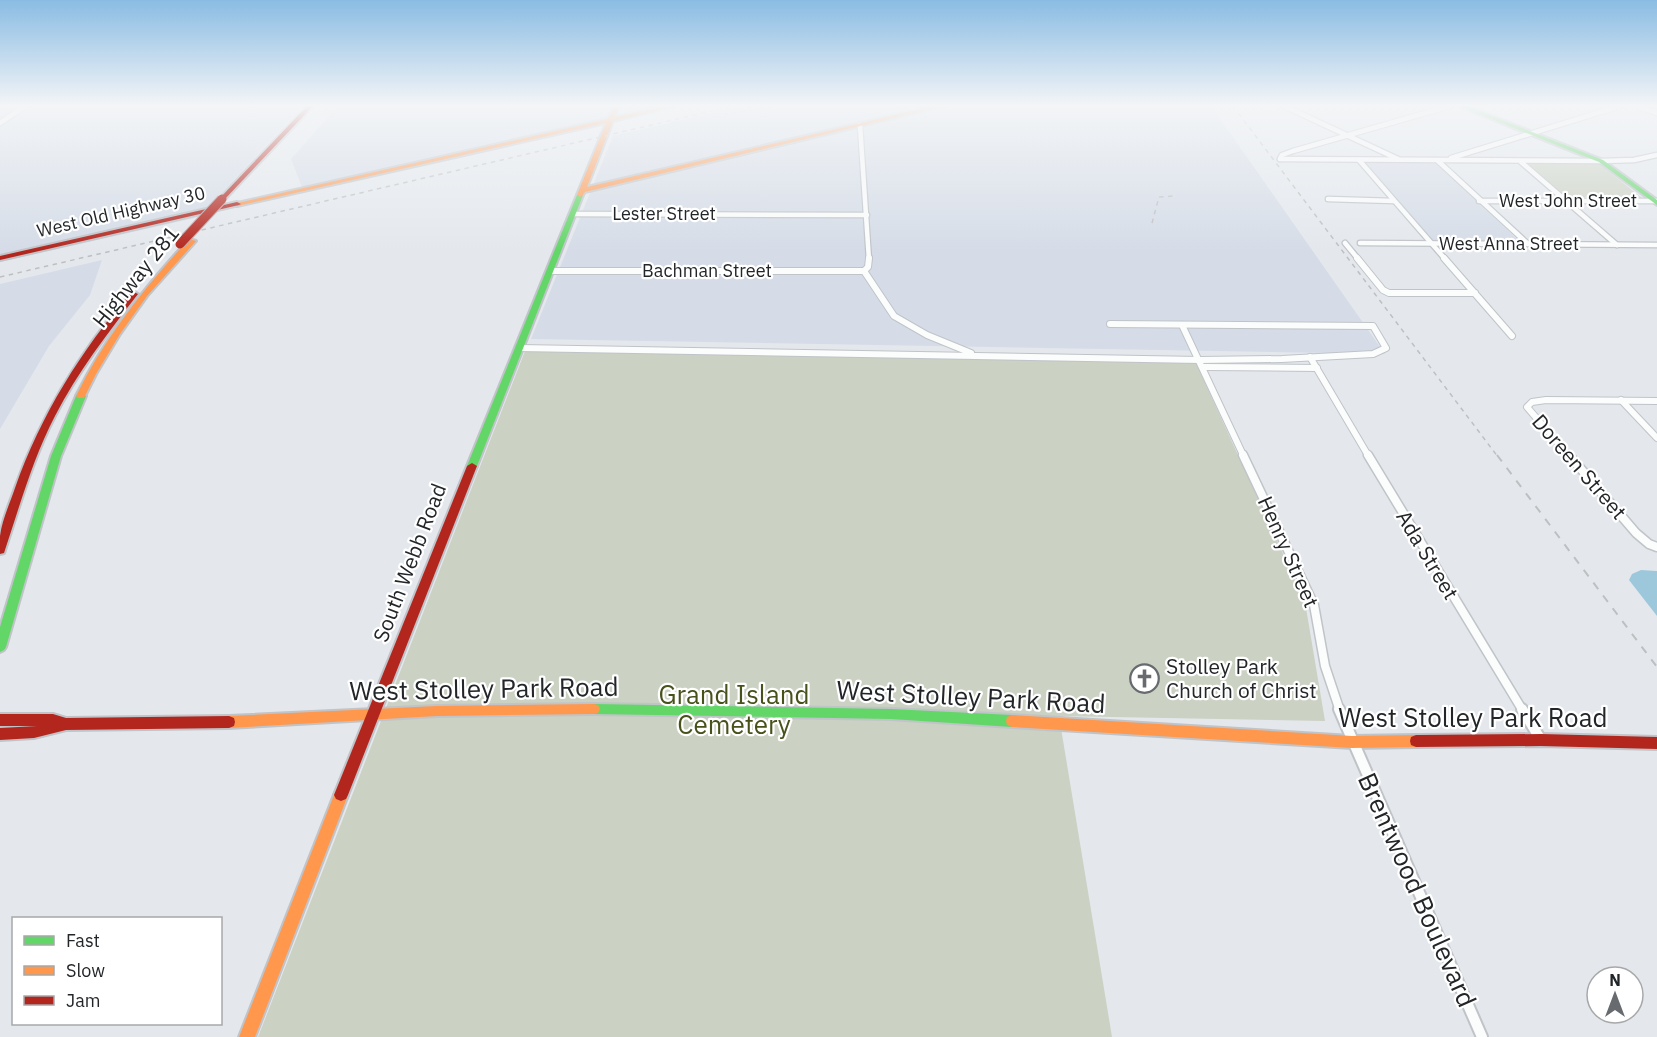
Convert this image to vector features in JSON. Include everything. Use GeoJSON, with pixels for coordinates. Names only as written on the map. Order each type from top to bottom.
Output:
{"type":"FeatureCollection","features":[{"type":"Feature","properties":{"kind":"main road","name":"Highway 281"},"geometry":{"type":"LineString","coordinates":[[0,550],[30,462],[62,394],[110,322],[266,154]]}},
{"type":"Feature","properties":{"kind":"main road","name":"Highway 281"},"geometry":{"type":"LineString","coordinates":[[227,198],[270,154]]}},
{"type":"Feature","properties":{"kind":"main road","name":"West Old Highway 30"},"geometry":{"type":"LineString","coordinates":[[0,258],[459,154]]}},
{"type":"Feature","properties":{"kind":"main road","name":"South Webb Road"},"geometry":{"type":"LineString","coordinates":[[247,1037],[372,714],[597,154]]}},
{"type":"Feature","properties":{"kind":"main road"},"geometry":{"type":"LineString","coordinates":[[583,190],[735,154]]}},
{"type":"Feature","properties":{"kind":"main road"},"geometry":{"type":"LineString","coordinates":[[1584,154],[1600,161],[1656,202]]}},
{"type":"Feature","properties":{"kind":"main road","name":"Highway 281"},"geometry":{"type":"LineString","coordinates":[[0,647],[56,456],[82,392],[123,321],[186,242]]}},
{"type":"Feature","properties":{"kind":"main road","name":"West Stolley Park Road"},"geometry":{"type":"LineString","coordinates":[[0,734],[34,732],[66,724],[218,723],[372,714],[562,709],[891,714],[1352,742],[1541,740],[1657,743]]}},
{"type":"Feature","properties":{"kind":"main road","name":"West Stolley Park Road"},"geometry":{"type":"LineString","coordinates":[[0,720],[53,720],[66,724]]}},
{"type":"Feature","properties":{"kind":"street"},"geometry":{"type":"LineString","coordinates":[[862,154],[869,262],[864,271],[894,316],[927,335],[978,356]]}},
{"type":"Feature","properties":{"kind":"street"},"geometry":{"type":"LineString","coordinates":[[1284,154],[1280,159],[1478,162],[1634,160],[1657,155]]}},
{"type":"Feature","properties":{"kind":"street"},"geometry":{"type":"LineString","coordinates":[[1389,154],[1402,161]]}},
{"type":"Feature","properties":{"kind":"street"},"geometry":{"type":"LineString","coordinates":[[1438,161],[1467,154]]}},
{"type":"Feature","properties":{"kind":"street"},"geometry":{"type":"LineString","coordinates":[[1469,154],[1478,162]]}},
{"type":"Feature","properties":{"kind":"street"},"geometry":{"type":"LineString","coordinates":[[1359,160],[1512,336]]}},
{"type":"Feature","properties":{"kind":"street"},"geometry":{"type":"LineString","coordinates":[[1438,161],[1479,201],[1529,244]]}},
{"type":"Feature","properties":{"kind":"street"},"geometry":{"type":"LineString","coordinates":[[1520,162],[1617,245]]}},
{"type":"Feature","properties":{"kind":"street"},"geometry":{"type":"LineString","coordinates":[[1328,199],[1394,201]]}},
{"type":"Feature","properties":{"kind":"street","name":"West John Street"},"geometry":{"type":"LineString","coordinates":[[1479,201],[1656,202]]}},
{"type":"Feature","properties":{"kind":"street","name":"Lester Street"},"geometry":{"type":"LineString","coordinates":[[573,214],[867,215]]}},
{"type":"Feature","properties":{"kind":"street"},"geometry":{"type":"LineString","coordinates":[[1345,243],[1383,290],[1394,293],[1475,293]]}},
{"type":"Feature","properties":{"kind":"street","name":"West Anna Street"},"geometry":{"type":"LineString","coordinates":[[1360,243],[1657,245]]}},
{"type":"Feature","properties":{"kind":"street","name":"Bachman Street"},"geometry":{"type":"LineString","coordinates":[[550,271],[864,271]]}},
{"type":"Feature","properties":{"kind":"street"},"geometry":{"type":"LineString","coordinates":[[1110,324],[1373,326],[1386,348],[1373,354],[1202,364]]}},
{"type":"Feature","properties":{"kind":"street","name":"Henry Street"},"geometry":{"type":"LineString","coordinates":[[1182,326],[1202,364],[1314,605],[1321,631],[1324,665],[1352,742]]}},
{"type":"Feature","properties":{"kind":"street"},"geometry":{"type":"LineString","coordinates":[[520,348],[978,356],[1317,368]]}},
{"type":"Feature","properties":{"kind":"street","name":"Ada Street"},"geometry":{"type":"LineString","coordinates":[[1311,357],[1420,545],[1541,740]]}},
{"type":"Feature","properties":{"kind":"street"},"geometry":{"type":"LineString","coordinates":[[1621,400],[1657,401]]}},
{"type":"Feature","properties":{"kind":"street"},"geometry":{"type":"LineString","coordinates":[[1621,400],[1657,438]]}},
{"type":"Feature","properties":{"kind":"street","name":"Doreen Street"},"geometry":{"type":"LineString","coordinates":[[1621,400],[1534,401],[1527,407],[1638,535],[1657,547]]}},
{"type":"Feature","properties":{"kind":"street","name":"Brentwood Boulevard"},"geometry":{"type":"LineString","coordinates":[[1352,742],[1482,1037]]}},
{"type":"Feature","properties":{"kind":"shaded area"},"geometry":{"type":"Polygon","coordinates":[[[0,154],[258,154],[199,217],[0,262],[0,154]]]}},
{"type":"Feature","properties":{"kind":"shaded area"},"geometry":{"type":"Polygon","coordinates":[[[295,154],[448,154],[302,187],[291,159],[295,154]]]}},
{"type":"Feature","properties":{"kind":"shaded area"},"geometry":{"type":"Polygon","coordinates":[[[606,154],[1245,154],[1385,354],[531,339],[606,154]]]}},
{"type":"Feature","properties":{"kind":"shaded area"},"geometry":{"type":"Polygon","coordinates":[[[1365,162],[1437,163],[1520,242],[1435,242],[1365,162]]]}},
{"type":"Feature","properties":{"kind":"shaded area"},"geometry":{"type":"Polygon","coordinates":[[[102,260],[90,295],[49,346],[0,429],[0,284],[102,260]]]}},
{"type":"Feature","properties":{"kind":"green space"},"geometry":{"type":"Polygon","coordinates":[[[1524,162],[1598,163],[1642,198],[1564,197],[1524,162]]]}},
{"type":"Feature","properties":{"kind":"green space","name":"Grand Island Cemetery"},"geometry":{"type":"Polygon","coordinates":[[[525,351],[1196,363],[1305,602],[1325,721],[1059,716],[1112,1037],[258,1037],[525,351]]]}},
{"type":"Feature","properties":{"kind":"water"},"geometry":{"type":"Polygon","coordinates":[[[1641,570],[1657,571],[1657,616],[1629,580],[1632,574],[1641,570]]]}},
{"type":"Feature","properties":{"kind":"railway"},"geometry":{"type":"LineString","coordinates":[[0,277],[526,154]]}},
{"type":"Feature","properties":{"kind":"railway"},"geometry":{"type":"LineString","coordinates":[[1270,154],[1498,457]]}},
{"type":"Feature","properties":{"kind":"railway"},"geometry":{"type":"LineString","coordinates":[[1152,223],[1159,197],[1174,196]]}},
{"type":"Feature","properties":{"kind":"railway"},"geometry":{"type":"LineString","coordinates":[[1497,455],[1657,667]]}},
{"type":"Feature","properties":{"kind":"traffic: fast"},"geometry":{"type":"LineString","coordinates":[[1584,154],[1601,161],[1657,203]]}},
{"type":"Feature","properties":{"kind":"traffic: fast"},"geometry":{"type":"LineString","coordinates":[[472,466],[580,195]]}},
{"type":"Feature","properties":{"kind":"traffic: fast"},"geometry":{"type":"LineString","coordinates":[[0,647],[56,456],[81,396]]}},
{"type":"Feature","properties":{"kind":"traffic: fast"},"geometry":{"type":"LineString","coordinates":[[594,709],[891,714],[1012,721]]}},
{"type":"Feature","properties":{"kind":"traffic: slow"},"geometry":{"type":"LineString","coordinates":[[237,204],[457,154]]}},
{"type":"Feature","properties":{"kind":"traffic: slow"},"geometry":{"type":"LineString","coordinates":[[580,195],[596,154]]}},
{"type":"Feature","properties":{"kind":"traffic: slow"},"geometry":{"type":"LineString","coordinates":[[583,190],[735,154]]}},
{"type":"Feature","properties":{"kind":"traffic: slow"},"geometry":{"type":"LineString","coordinates":[[81,396],[91,374],[116,333],[160,276],[192,241]]}},
{"type":"Feature","properties":{"kind":"traffic: slow"},"geometry":{"type":"LineString","coordinates":[[229,722],[437,711],[594,709]]}},
{"type":"Feature","properties":{"kind":"traffic: slow"},"geometry":{"type":"LineString","coordinates":[[1012,721],[1352,742],[1416,741]]}},
{"type":"Feature","properties":{"kind":"traffic: slow"},"geometry":{"type":"LineString","coordinates":[[247,1037],[341,795]]}},
{"type":"Feature","properties":{"kind":"traffic: jam"},"geometry":{"type":"LineString","coordinates":[[222,199],[264,154]]}},
{"type":"Feature","properties":{"kind":"traffic: jam"},"geometry":{"type":"LineString","coordinates":[[180,244],[222,199]]}},
{"type":"Feature","properties":{"kind":"traffic: jam"},"geometry":{"type":"LineString","coordinates":[[0,258],[237,204]]}},
{"type":"Feature","properties":{"kind":"traffic: jam"},"geometry":{"type":"LineString","coordinates":[[0,550],[29,464],[49,417],[82,362],[134,294]]}},
{"type":"Feature","properties":{"kind":"traffic: jam"},"geometry":{"type":"LineString","coordinates":[[341,795],[472,466]]}},
{"type":"Feature","properties":{"kind":"traffic: jam"},"geometry":{"type":"LineString","coordinates":[[0,720],[53,720],[66,724]]}},
{"type":"Feature","properties":{"kind":"traffic: jam"},"geometry":{"type":"LineString","coordinates":[[0,734],[34,732],[66,724],[229,722]]}},
{"type":"Feature","properties":{"kind":"traffic: jam"},"geometry":{"type":"LineString","coordinates":[[1416,741],[1541,740],[1657,743]]}},
{"type":"Feature","properties":{"kind":"place","name":"Stolley Park Church of Christ"},"geometry":{"type":"Point","coordinates":[1145,679]}}]}
